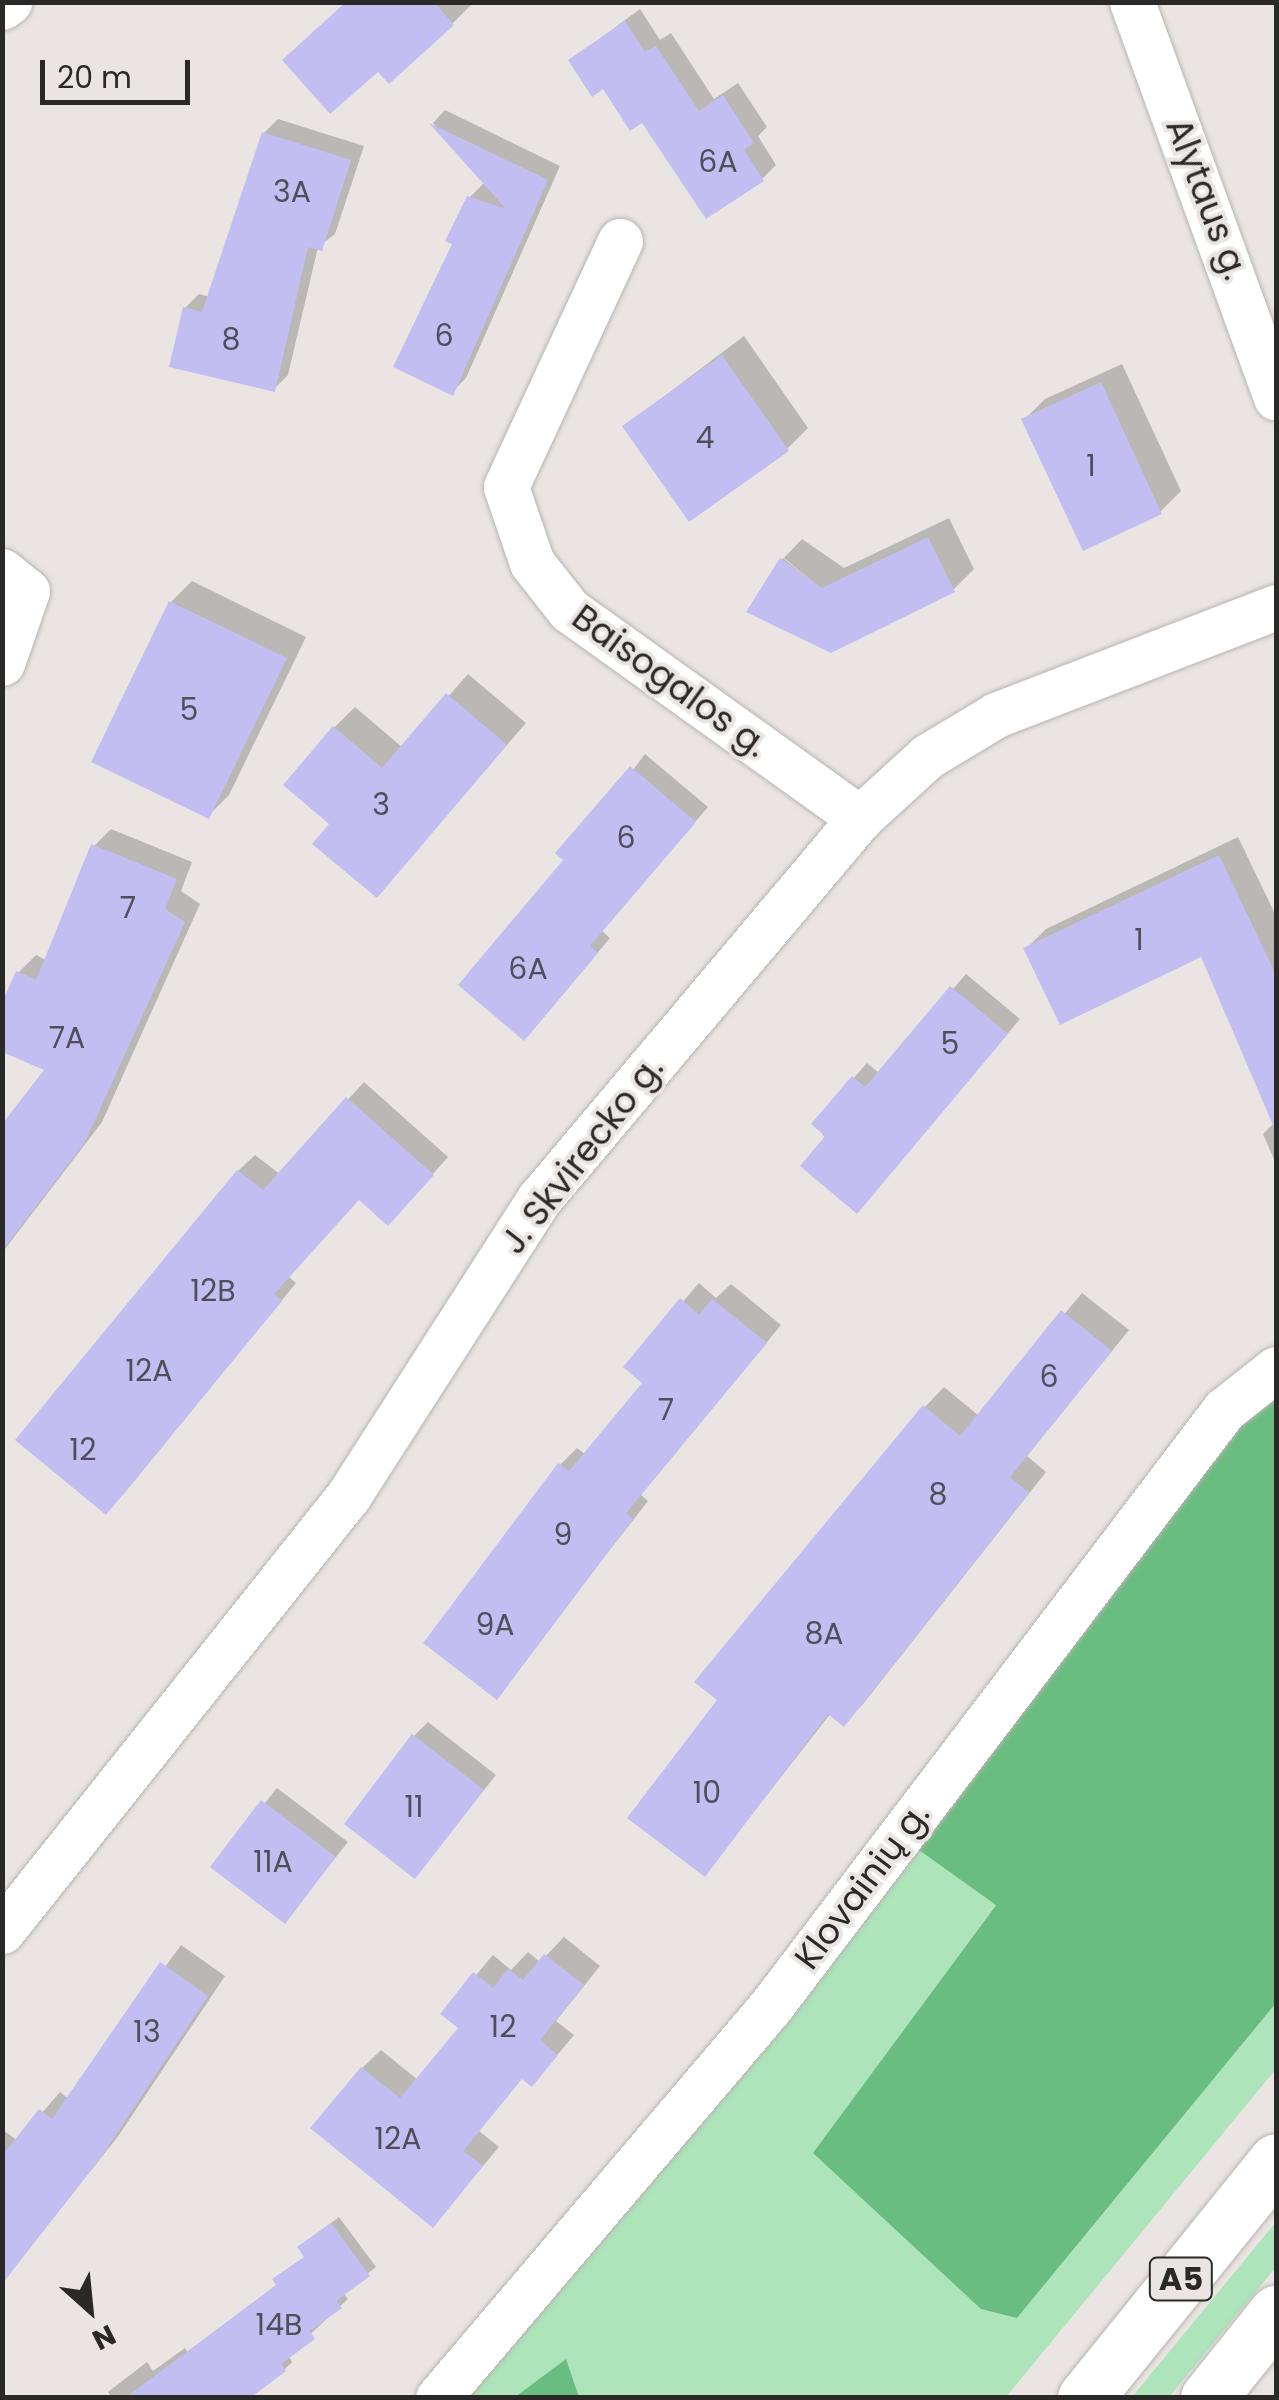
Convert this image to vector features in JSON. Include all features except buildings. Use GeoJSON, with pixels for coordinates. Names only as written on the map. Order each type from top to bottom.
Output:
{"type":"FeatureCollection","features":[{"type":"Feature","properties":{"kind":"highway","name":"A5"},"geometry":{"type":"LineString","coordinates":[[1085,2398],[1276,2161]]}},
{"type":"Feature","properties":{"kind":"highway"},"geometry":{"type":"LineString","coordinates":[[1208,2398],[1276,2313]]}},
{"type":"Feature","properties":{"kind":"street"},"geometry":{"type":"LineString","coordinates":[[2,7],[9,2]]}},
{"type":"Feature","properties":{"kind":"street","name":"Alytaus g."},"geometry":{"type":"LineString","coordinates":[[1132,2],[1248,306],[1276,398]]}},
{"type":"Feature","properties":{"kind":"street","name":"Baisogalos g."},"geometry":{"type":"LineString","coordinates":[[620,241],[506,486],[532,563],[569,610],[860,818]]}},
{"type":"Feature","properties":{"kind":"street"},"geometry":{"type":"LineString","coordinates":[[2,571],[27,591],[2,663]]}},
{"type":"Feature","properties":{"kind":"street","name":"J. Skvirecko g."},"geometry":{"type":"LineString","coordinates":[[2,1931],[349,1495],[540,1198],[860,818],[928,756],[996,715],[1276,608]]}},
{"type":"Feature","properties":{"kind":"street","name":"Klovainių g."},"geometry":{"type":"LineString","coordinates":[[438,2398],[771,2006],[1224,1410],[1276,1369]]}},
{"type":"Feature","properties":{"kind":"green space"},"geometry":{"type":"Polygon","coordinates":[[[1276,1399],[1276,2003],[1017,2318],[981,2309],[813,2153],[996,1905],[912,1845],[1236,1430],[1276,1399]]]}},
{"type":"Feature","properties":{"kind":"green space"},"geometry":{"type":"Polygon","coordinates":[[[912,1845],[996,1904],[814,2153],[1017,2318],[1276,2003],[1276,2069],[1006,2397],[579,2397],[565,2360],[515,2397],[461,2398],[541,2313],[912,1845]]]}},
{"type":"Feature","properties":{"kind":"green space"},"geometry":{"type":"Polygon","coordinates":[[[1276,2222],[1276,2267],[1169,2397],[1132,2397],[1276,2222]]]}},
{"type":"Feature","properties":{"kind":"green space"},"geometry":{"type":"Polygon","coordinates":[[[566,2359],[579,2397],[515,2397],[566,2359]]]}}]}
